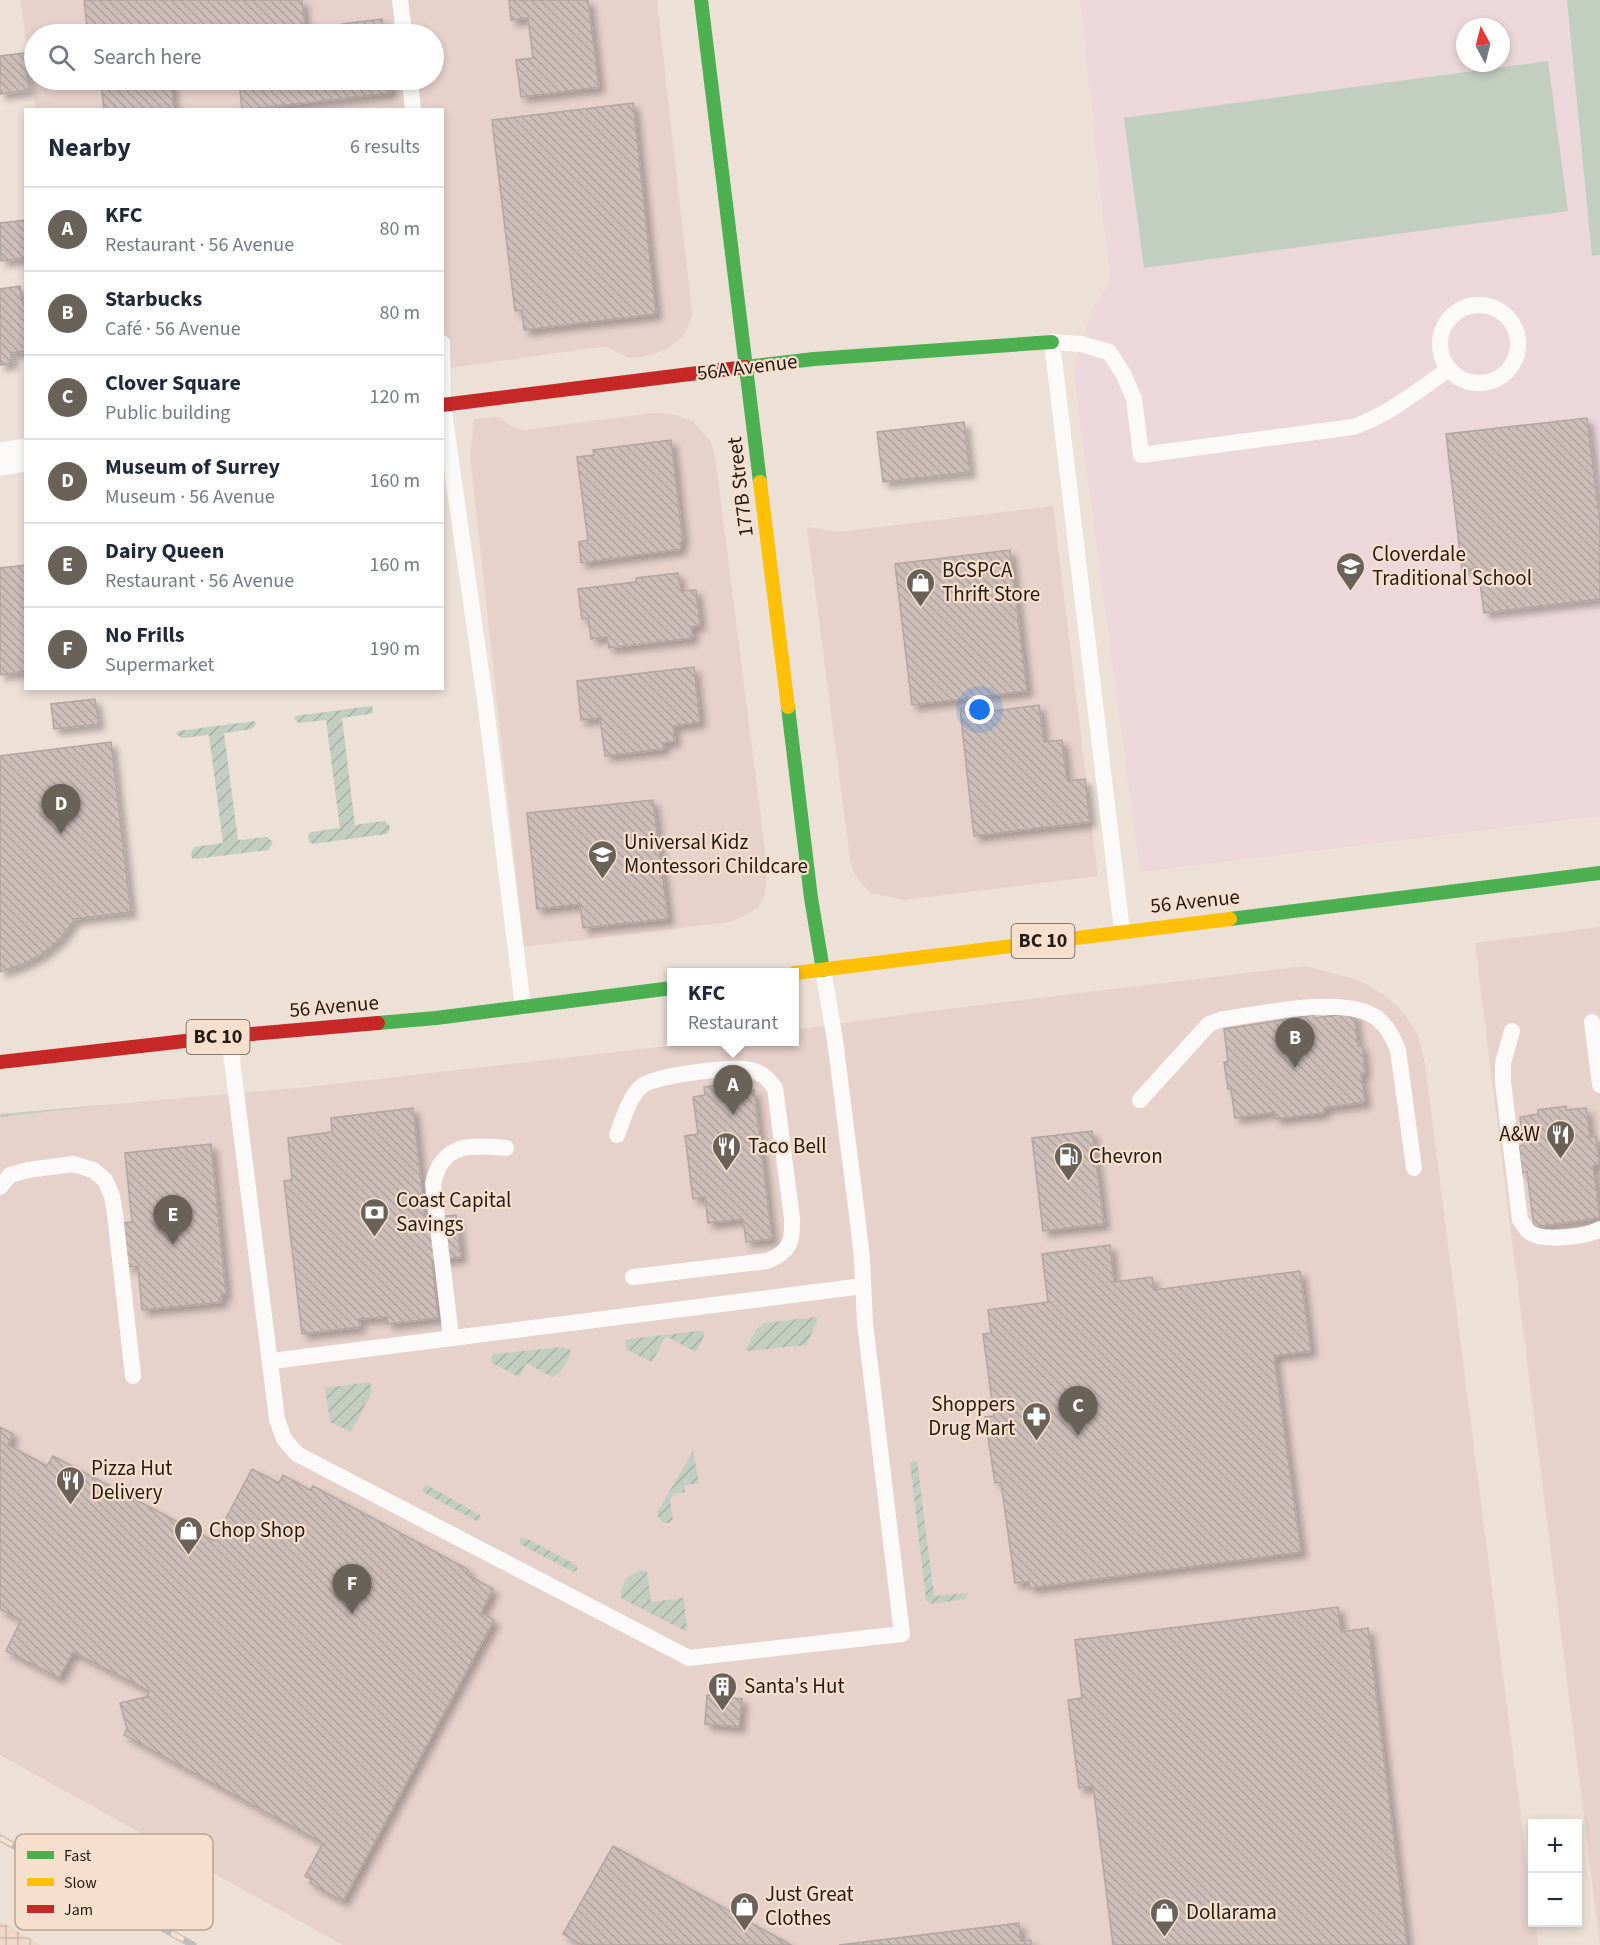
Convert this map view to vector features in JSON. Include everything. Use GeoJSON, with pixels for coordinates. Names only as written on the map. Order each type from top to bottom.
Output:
{"type":"FeatureCollection","features":[{"type":"Feature","properties":{"kind":"main road","name":"177B Street"},"geometry":{"type":"LineString","coordinates":[[701,0],[810,886],[823,970]]}},
{"type":"Feature","properties":{"kind":"main road","name":"56A Avenue"},"geometry":{"type":"LineString","coordinates":[[444,405],[747,367],[908,351],[1052,342]]}},
{"type":"Feature","properties":{"kind":"main road","name":"56 Avenue"},"geometry":{"type":"LineString","coordinates":[[799,973],[1600,873]]}},
{"type":"Feature","properties":{"kind":"main road","name":"56 Avenue"},"geometry":{"type":"LineString","coordinates":[[0,1062],[229,1036],[436,1018],[667,989]]}},
{"type":"Feature","properties":{"kind":"street"},"geometry":{"type":"LineString","coordinates":[[0,459],[24,455]]}},
{"type":"Feature","properties":{"kind":"lane"},"geometry":{"type":"LineString","coordinates":[[400,0],[403,24]]}},
{"type":"Feature","properties":{"kind":"lane"},"geometry":{"type":"LineString","coordinates":[[411,90],[413,108]]}},
{"type":"Feature","properties":{"kind":"lane"},"geometry":{"type":"LineString","coordinates":[[1477,305],[1503,312],[1512,322],[1518,334],[1519,347],[1510,370],[1500,378],[1489,383],[1476,384],[1464,381],[1449,369],[1441,352],[1440,340],[1444,327],[1452,316],[1463,308],[1477,305]]}},
{"type":"Feature","properties":{"kind":"lane"},"geometry":{"type":"LineString","coordinates":[[1122,931],[1052,342],[1081,344],[1109,352],[1124,375],[1134,399],[1141,455],[1353,427],[1374,420],[1449,369]]}},
{"type":"Feature","properties":{"kind":"lane"},"geometry":{"type":"LineString","coordinates":[[444,412],[485,700],[523,1007]]}},
{"type":"Feature","properties":{"kind":"lane"},"geometry":{"type":"LineString","coordinates":[[229,1036],[272,1361],[277,1419],[284,1439],[297,1454],[689,1658],[902,1634],[865,1323],[856,1207],[835,1040],[823,970]]}},
{"type":"Feature","properties":{"kind":"lane"},"geometry":{"type":"LineString","coordinates":[[1140,1100],[1209,1023],[1223,1018],[1312,1008],[1338,1006],[1362,1010],[1378,1019],[1392,1034],[1398,1050],[1414,1168]]}},
{"type":"Feature","properties":{"kind":"lane"},"geometry":{"type":"LineString","coordinates":[[1592,1022],[1600,1085]]}},
{"type":"Feature","properties":{"kind":"lane"},"geometry":{"type":"LineString","coordinates":[[1512,1031],[1503,1063],[1503,1082],[1520,1220],[1529,1232],[1544,1238],[1594,1233],[1600,1229]]}},
{"type":"Feature","properties":{"kind":"lane"},"geometry":{"type":"LineString","coordinates":[[617,1135],[632,1100],[641,1086],[657,1078],[733,1069],[751,1070],[766,1076],[776,1088],[792,1218],[789,1245],[781,1256],[767,1261],[633,1277]]}},
{"type":"Feature","properties":{"kind":"lane"},"geometry":{"type":"LineString","coordinates":[[451,1337],[433,1184],[436,1169],[445,1157],[460,1149],[480,1146],[506,1148]]}},
{"type":"Feature","properties":{"kind":"lane"},"geometry":{"type":"LineString","coordinates":[[0,1187],[10,1175],[28,1170],[73,1164],[93,1170],[105,1180],[112,1196],[115,1214],[133,1376]]}},
{"type":"Feature","properties":{"kind":"lane"},"geometry":{"type":"LineString","coordinates":[[272,1361],[863,1286]]}},
{"type":"Feature","properties":{"kind":"shaded area"},"geometry":{"type":"Polygon","coordinates":[[[20,0],[657,0],[692,316],[681,338],[668,348],[654,354],[629,358],[607,347],[444,369],[444,108],[36,108],[33,90],[444,90],[444,24],[24,24],[24,27],[20,0]]]}},
{"type":"Feature","properties":{"kind":"shaded area","name":"Cloverdale Traditional School"},"geometry":{"type":"Polygon","coordinates":[[[1080,0],[1600,0],[1600,816],[1140,872],[1073,368],[1093,308],[1110,281],[1080,0]]]}},
{"type":"Feature","properties":{"kind":"shaded area"},"geometry":{"type":"Polygon","coordinates":[[[651,413],[667,413],[693,421],[711,442],[715,456],[767,866],[765,895],[758,907],[730,922],[524,947],[470,456],[474,419],[500,417],[512,427],[525,430],[651,413]]]}},
{"type":"Feature","properties":{"kind":"shaded area"},"geometry":{"type":"Polygon","coordinates":[[[1053,506],[1098,876],[904,900],[871,893],[854,872],[850,859],[807,527],[839,532],[1053,506]]]}},
{"type":"Feature","properties":{"kind":"shaded area"},"geometry":{"type":"Polygon","coordinates":[[[1600,927],[1600,1945],[1475,943],[1600,927]]]}},
{"type":"Feature","properties":{"kind":"shaded area"},"geometry":{"type":"Polygon","coordinates":[[[1306,966],[1360,981],[1386,996],[1404,1013],[1417,1033],[1425,1064],[1528,1872],[1528,1927],[1536,1927],[1538,1945],[343,1945],[213,1873],[213,1834],[143,1834],[0,1755],[0,1114],[308,1087],[668,1046],[799,1046],[799,1029],[915,1013],[1306,966]]]}},
{"type":"Feature","properties":{"kind":"shaded area"},"geometry":{"type":"Polygon","coordinates":[[[0,1921],[41,1945],[0,1945],[0,1921]]]}},
{"type":"Feature","properties":{"kind":"green space"},"geometry":{"type":"Polygon","coordinates":[[[1567,0],[1600,0],[1600,255],[1592,256],[1567,0]]]}},
{"type":"Feature","properties":{"kind":"green space"},"geometry":{"type":"Polygon","coordinates":[[[1548,61],[1568,211],[1144,268],[1124,118],[1466,72],[1510,72],[1510,66],[1548,61]]]}},
{"type":"Feature","properties":{"kind":"green space"},"geometry":{"type":"Polygon","coordinates":[[[372,706],[373,713],[342,718],[355,825],[385,821],[390,827],[389,832],[313,844],[309,842],[308,835],[311,832],[340,828],[326,720],[299,723],[294,719],[295,716],[372,706]]]}},
{"type":"Feature","properties":{"kind":"green space"},"geometry":{"type":"Polygon","coordinates":[[[254,721],[256,724],[252,729],[224,733],[238,840],[267,837],[273,842],[269,850],[192,858],[191,853],[194,847],[223,843],[209,735],[182,738],[176,734],[178,731],[254,721]]]}},
{"type":"Feature","properties":{"kind":"green space"},"geometry":{"type":"Polygon","coordinates":[[[106,1105],[0,1117],[0,1114],[106,1105]]]}},
{"type":"Feature","properties":{"kind":"green space"},"geometry":{"type":"Polygon","coordinates":[[[817,1317],[817,1322],[806,1345],[748,1351],[746,1349],[756,1330],[764,1323],[817,1317]]]}},
{"type":"Feature","properties":{"kind":"green space"},"geometry":{"type":"Polygon","coordinates":[[[703,1331],[704,1336],[696,1352],[666,1336],[652,1362],[626,1349],[625,1341],[629,1339],[703,1331]]]}},
{"type":"Feature","properties":{"kind":"green space"},"geometry":{"type":"Polygon","coordinates":[[[563,1347],[571,1353],[561,1371],[552,1377],[526,1363],[519,1377],[492,1363],[491,1356],[495,1354],[563,1347]]]}},
{"type":"Feature","properties":{"kind":"green space"},"geometry":{"type":"Polygon","coordinates":[[[370,1382],[372,1392],[351,1432],[330,1422],[325,1388],[370,1382]]]}},
{"type":"Feature","properties":{"kind":"green space"},"geometry":{"type":"Polygon","coordinates":[[[693,1451],[699,1483],[684,1485],[685,1492],[674,1494],[670,1499],[673,1520],[663,1523],[658,1517],[658,1511],[693,1451]]]}},
{"type":"Feature","properties":{"kind":"green space"},"geometry":{"type":"Polygon","coordinates":[[[917,1461],[934,1596],[968,1593],[965,1599],[932,1604],[926,1600],[910,1462],[917,1461]]]}},
{"type":"Feature","properties":{"kind":"green space"},"geometry":{"type":"Polygon","coordinates":[[[427,1485],[480,1515],[481,1518],[476,1521],[423,1492],[422,1489],[427,1485]]]}},
{"type":"Feature","properties":{"kind":"green space"},"geometry":{"type":"Polygon","coordinates":[[[524,1537],[576,1565],[578,1570],[573,1572],[520,1544],[520,1538],[524,1537]]]}},
{"type":"Feature","properties":{"kind":"green space"},"geometry":{"type":"Polygon","coordinates":[[[641,1570],[647,1572],[651,1602],[684,1598],[687,1630],[621,1598],[626,1580],[641,1570]]]}},
{"type":"Feature","properties":{"kind":"building"},"geometry":{"type":"Polygon","coordinates":[[[84,0],[302,0],[305,24],[87,24],[84,0]]]}},
{"type":"Feature","properties":{"kind":"building"},"geometry":{"type":"Polygon","coordinates":[[[509,0],[588,0],[599,87],[521,97],[516,60],[533,58],[528,18],[511,20],[509,0]]]}},
{"type":"Feature","properties":{"kind":"building"},"geometry":{"type":"Polygon","coordinates":[[[382,19],[383,24],[342,24],[382,19]]]}},
{"type":"Feature","properties":{"kind":"building"},"geometry":{"type":"Polygon","coordinates":[[[24,53],[24,90],[29,90],[0,94],[0,56],[24,53]]]}},
{"type":"Feature","properties":{"kind":"building"},"geometry":{"type":"Polygon","coordinates":[[[102,90],[172,90],[174,108],[104,108],[102,90]]]}},
{"type":"Feature","properties":{"kind":"building"},"geometry":{"type":"Polygon","coordinates":[[[240,90],[391,90],[391,93],[260,108],[242,108],[240,90]]]}},
{"type":"Feature","properties":{"kind":"building"},"geometry":{"type":"Polygon","coordinates":[[[633,103],[656,314],[524,330],[522,310],[515,311],[492,120],[633,103]]]}},
{"type":"Feature","properties":{"kind":"building"},"geometry":{"type":"Polygon","coordinates":[[[24,220],[24,258],[1,261],[0,223],[24,220]]]}},
{"type":"Feature","properties":{"kind":"building"},"geometry":{"type":"Polygon","coordinates":[[[20,286],[24,304],[24,351],[11,353],[12,363],[0,365],[0,289],[20,286]]]}},
{"type":"Feature","properties":{"kind":"building"},"geometry":{"type":"Polygon","coordinates":[[[1587,418],[1600,522],[1600,599],[1484,613],[1478,568],[1462,570],[1446,434],[1587,418]]]}},
{"type":"Feature","properties":{"kind":"building"},"geometry":{"type":"Polygon","coordinates":[[[964,422],[970,472],[883,482],[877,432],[964,422]]]}},
{"type":"Feature","properties":{"kind":"building"},"geometry":{"type":"Polygon","coordinates":[[[671,440],[683,541],[680,542],[681,549],[581,563],[579,542],[588,540],[577,457],[594,455],[593,450],[671,440]]]}},
{"type":"Feature","properties":{"kind":"building"},"geometry":{"type":"Polygon","coordinates":[[[1010,550],[1027,691],[912,705],[895,564],[1010,550]]]}},
{"type":"Feature","properties":{"kind":"building"},"geometry":{"type":"Polygon","coordinates":[[[24,565],[24,671],[0,675],[0,568],[24,565]]]}},
{"type":"Feature","properties":{"kind":"building"},"geometry":{"type":"Polygon","coordinates":[[[678,573],[681,591],[696,590],[700,625],[691,627],[693,638],[609,648],[607,637],[591,639],[588,618],[582,619],[578,589],[636,582],[636,578],[678,573]]]}},
{"type":"Feature","properties":{"kind":"building"},"geometry":{"type":"Polygon","coordinates":[[[694,667],[700,722],[673,726],[675,741],[663,743],[664,749],[605,756],[600,718],[581,720],[577,681],[694,667]]]}},
{"type":"Feature","properties":{"kind":"building"},"geometry":{"type":"Polygon","coordinates":[[[95,699],[99,724],[54,729],[51,704],[95,699]]]}},
{"type":"Feature","properties":{"kind":"building"},"geometry":{"type":"Polygon","coordinates":[[[993,705],[994,711],[1039,705],[1044,742],[1062,740],[1067,781],[1085,779],[1090,822],[974,836],[960,708],[993,705]]]}},
{"type":"Feature","properties":{"kind":"building"},"geometry":{"type":"Polygon","coordinates":[[[111,742],[131,912],[75,919],[60,939],[42,954],[0,972],[0,756],[111,742]]]}},
{"type":"Feature","properties":{"kind":"building"},"geometry":{"type":"Polygon","coordinates":[[[653,800],[668,919],[583,928],[580,904],[537,909],[527,813],[653,800]]]}},
{"type":"Feature","properties":{"kind":"building"},"geometry":{"type":"Polygon","coordinates":[[[1354,1013],[1358,1046],[1362,1045],[1365,1073],[1361,1074],[1365,1102],[1324,1108],[1324,1113],[1276,1119],[1275,1112],[1235,1118],[1224,1062],[1228,1062],[1224,1029],[1314,1015],[1314,1018],[1354,1013]]]}},
{"type":"Feature","properties":{"kind":"building","name":"Taco Bell"},"geometry":{"type":"Polygon","coordinates":[[[741,1082],[742,1091],[754,1090],[772,1239],[746,1242],[743,1219],[708,1223],[705,1197],[693,1199],[685,1136],[698,1134],[693,1097],[705,1095],[704,1087],[741,1082]]]}},
{"type":"Feature","properties":{"kind":"building"},"geometry":{"type":"Polygon","coordinates":[[[1566,1106],[1566,1110],[1586,1108],[1590,1137],[1596,1136],[1599,1164],[1593,1165],[1600,1218],[1534,1227],[1527,1172],[1522,1173],[1519,1146],[1523,1145],[1520,1117],[1538,1114],[1538,1110],[1566,1106]]]}},
{"type":"Feature","properties":{"kind":"building","name":"Coast Capital Savings"},"geometry":{"type":"Polygon","coordinates":[[[413,1108],[425,1218],[456,1215],[461,1257],[432,1261],[438,1318],[388,1324],[387,1317],[359,1319],[360,1327],[302,1334],[284,1181],[292,1180],[288,1138],[332,1132],[331,1118],[413,1108]]]}},
{"type":"Feature","properties":{"kind":"building","name":"Chevron"},"geometry":{"type":"Polygon","coordinates":[[[1092,1131],[1104,1224],[1043,1231],[1032,1138],[1092,1131]]]}},
{"type":"Feature","properties":{"kind":"building"},"geometry":{"type":"Polygon","coordinates":[[[211,1144],[226,1294],[221,1295],[222,1302],[142,1310],[138,1266],[128,1267],[124,1223],[132,1222],[125,1153],[211,1144]]]}},
{"type":"Feature","properties":{"kind":"building"},"geometry":{"type":"Polygon","coordinates":[[[1110,1245],[1114,1282],[1152,1277],[1154,1290],[1300,1271],[1311,1351],[1274,1356],[1301,1552],[1030,1588],[1029,1582],[1015,1583],[1001,1482],[995,1483],[985,1417],[994,1416],[983,1334],[991,1333],[988,1310],[1048,1302],[1042,1254],[1110,1245]]]}},
{"type":"Feature","properties":{"kind":"building"},"geometry":{"type":"Polygon","coordinates":[[[0,1427],[13,1434],[8,1445],[47,1466],[53,1456],[214,1541],[252,1469],[279,1483],[283,1475],[310,1490],[313,1486],[469,1570],[466,1574],[493,1589],[481,1613],[494,1620],[343,1901],[310,1883],[312,1880],[305,1876],[323,1843],[124,1735],[127,1728],[120,1703],[146,1697],[149,1691],[73,1652],[59,1678],[6,1651],[21,1620],[0,1609],[0,1427]]]}},
{"type":"Feature","properties":{"kind":"building"},"geometry":{"type":"Polygon","coordinates":[[[1338,1607],[1341,1632],[1368,1628],[1407,1945],[1113,1945],[1093,1786],[1079,1788],[1068,1700],[1082,1698],[1075,1640],[1338,1607]]]}},
{"type":"Feature","properties":{"kind":"building","name":"Santa's Hut"},"geometry":{"type":"Polygon","coordinates":[[[707,1695],[742,1699],[739,1727],[705,1724],[707,1695]]]}},
{"type":"Feature","properties":{"kind":"building"},"geometry":{"type":"Polygon","coordinates":[[[613,1846],[791,1945],[586,1945],[583,1943],[582,1945],[563,1934],[613,1846]]]}},
{"type":"Feature","properties":{"kind":"building"},"geometry":{"type":"Polygon","coordinates":[[[1019,1923],[1021,1941],[1031,1940],[1031,1945],[839,1945],[1019,1923]]]}},
{"type":"Feature","properties":{"kind":"railway"},"geometry":{"type":"LineString","coordinates":[[0,1838],[15,1846]]}},
{"type":"Feature","properties":{"kind":"railway"},"geometry":{"type":"LineString","coordinates":[[166,1930],[193,1945]]}},
{"type":"Feature","properties":{"kind":"traffic: fast"},"geometry":{"type":"LineString","coordinates":[[701,0],[760,482]]}},
{"type":"Feature","properties":{"kind":"traffic: fast"},"geometry":{"type":"LineString","coordinates":[[746,367],[814,359],[1052,342]]}},
{"type":"Feature","properties":{"kind":"traffic: fast"},"geometry":{"type":"LineString","coordinates":[[788,707],[811,898],[823,970]]}},
{"type":"Feature","properties":{"kind":"traffic: fast"},"geometry":{"type":"LineString","coordinates":[[1230,919],[1600,873]]}},
{"type":"Feature","properties":{"kind":"traffic: fast"},"geometry":{"type":"LineString","coordinates":[[378,1023],[436,1018],[667,989]]}},
{"type":"Feature","properties":{"kind":"traffic: slow"},"geometry":{"type":"LineString","coordinates":[[760,482],[788,707]]}},
{"type":"Feature","properties":{"kind":"traffic: slow"},"geometry":{"type":"LineString","coordinates":[[799,973],[1230,919]]}},
{"type":"Feature","properties":{"kind":"traffic: jam"},"geometry":{"type":"LineString","coordinates":[[444,405],[746,367]]}},
{"type":"Feature","properties":{"kind":"traffic: jam"},"geometry":{"type":"LineString","coordinates":[[0,1062],[229,1036],[378,1023]]}},
{"type":"Feature","properties":{"kind":"place","name":"Cloverdale Traditional School"},"geometry":{"type":"Point","coordinates":[1351,592]}},
{"type":"Feature","properties":{"kind":"place","name":"BCSPCA Thrift Store"},"geometry":{"type":"Point","coordinates":[921,608]}},
{"type":"Feature","properties":{"kind":"place","name":"Museum of Surrey"},"geometry":{"type":"Point","coordinates":[61,834]}},
{"type":"Feature","properties":{"kind":"place","name":"Universal Kidz Montessori Childcare"},"geometry":{"type":"Point","coordinates":[603,880]}},
{"type":"Feature","properties":{"kind":"place","name":"Starbucks"},"geometry":{"type":"Point","coordinates":[1295,1068]}},
{"type":"Feature","properties":{"kind":"place","name":"KFC"},"geometry":{"type":"Point","coordinates":[733,1115]}},
{"type":"Feature","properties":{"kind":"place","name":"A&W"},"geometry":{"type":"Point","coordinates":[1561,1160]}},
{"type":"Feature","properties":{"kind":"place","name":"Taco Bell"},"geometry":{"type":"Point","coordinates":[727,1172]}},
{"type":"Feature","properties":{"kind":"place","name":"Chevron"},"geometry":{"type":"Point","coordinates":[1068,1182]}},
{"type":"Feature","properties":{"kind":"place","name":"Coast Capital Savings"},"geometry":{"type":"Point","coordinates":[375,1238]}},
{"type":"Feature","properties":{"kind":"place","name":"Dairy Queen"},"geometry":{"type":"Point","coordinates":[173,1245]}},
{"type":"Feature","properties":{"kind":"place","name":"Clover Square"},"geometry":{"type":"Point","coordinates":[1078,1436]}},
{"type":"Feature","properties":{"kind":"place","name":"Shoppers Drug Mart"},"geometry":{"type":"Point","coordinates":[1036,1442]}},
{"type":"Feature","properties":{"kind":"place","name":"Pizza Hut Delivery"},"geometry":{"type":"Point","coordinates":[70,1506]}},
{"type":"Feature","properties":{"kind":"place","name":"Chop Shop"},"geometry":{"type":"Point","coordinates":[188,1556]}},
{"type":"Feature","properties":{"kind":"place","name":"No Frills"},"geometry":{"type":"Point","coordinates":[352,1614]}},
{"type":"Feature","properties":{"kind":"place","name":"Santa's Hut"},"geometry":{"type":"Point","coordinates":[723,1712]}},
{"type":"Feature","properties":{"kind":"place","name":"Just Great Clothes"},"geometry":{"type":"Point","coordinates":[744,1932]}},
{"type":"Feature","properties":{"kind":"place","name":"Dollarama"},"geometry":{"type":"Point","coordinates":[1165,1938]}}]}
